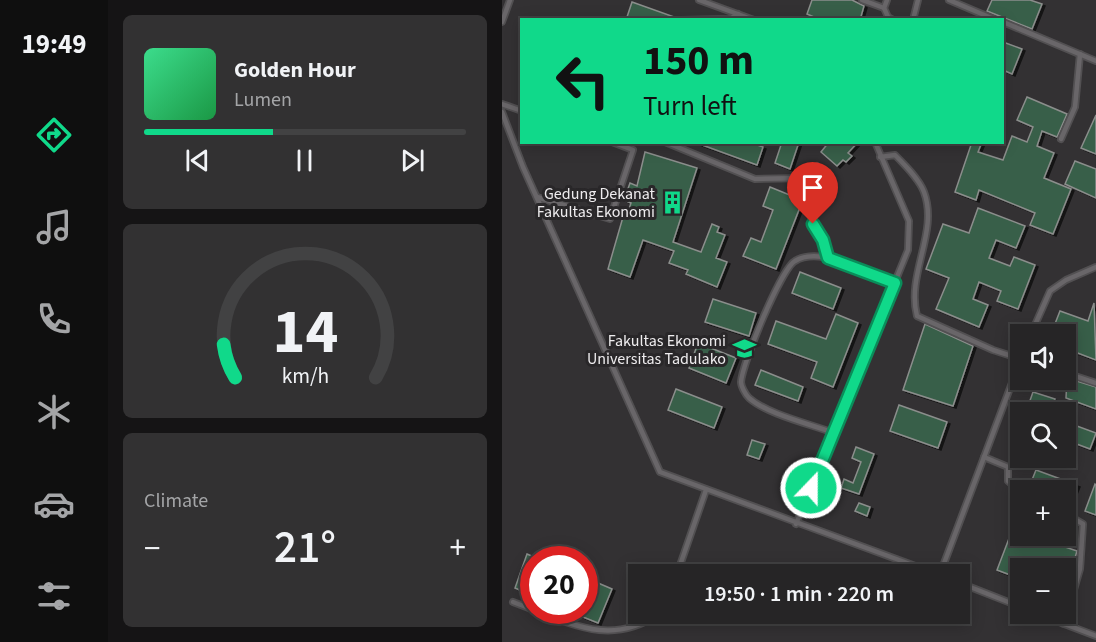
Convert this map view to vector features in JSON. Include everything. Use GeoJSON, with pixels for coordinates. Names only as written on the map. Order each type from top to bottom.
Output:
{"type":"FeatureCollection","features":[{"type":"Feature","properties":{"kind":"lane"},"geometry":{"type":"LineString","coordinates":[[502,22],[510,0]]}},
{"type":"Feature","properties":{"kind":"lane"},"geometry":{"type":"LineString","coordinates":[[699,0],[749,18]]}},
{"type":"Feature","properties":{"kind":"lane"},"geometry":{"type":"LineString","coordinates":[[862,0],[884,8]]}},
{"type":"Feature","properties":{"kind":"lane"},"geometry":{"type":"LineString","coordinates":[[887,0],[884,8],[890,18]]}},
{"type":"Feature","properties":{"kind":"lane"},"geometry":{"type":"LineString","coordinates":[[914,18],[918,0]]}},
{"type":"Feature","properties":{"kind":"lane"},"geometry":{"type":"LineString","coordinates":[[949,0],[991,18]]}},
{"type":"Feature","properties":{"kind":"lane"},"geometry":{"type":"LineString","coordinates":[[732,18],[738,14]]}},
{"type":"Feature","properties":{"kind":"lane"},"geometry":{"type":"LineString","coordinates":[[1004,22],[1096,61]]}},
{"type":"Feature","properties":{"kind":"lane"},"geometry":{"type":"LineString","coordinates":[[1061,139],[1075,107],[1080,54]]}},
{"type":"Feature","properties":{"kind":"lane"},"geometry":{"type":"LineString","coordinates":[[502,104],[520,110]]}},
{"type":"Feature","properties":{"kind":"lane"},"geometry":{"type":"LineString","coordinates":[[502,112],[537,197],[660,472],[910,564]]}},
{"type":"Feature","properties":{"kind":"lane"},"geometry":{"type":"LineString","coordinates":[[617,144],[633,150]]}},
{"type":"Feature","properties":{"kind":"lane"},"geometry":{"type":"LineString","coordinates":[[537,197],[610,219],[635,144]]}},
{"type":"Feature","properties":{"kind":"lane"},"geometry":{"type":"LineString","coordinates":[[670,144],[755,179],[807,178]]}},
{"type":"Feature","properties":{"kind":"lane"},"geometry":{"type":"LineString","coordinates":[[796,524],[908,250],[909,221],[876,144]]}},
{"type":"Feature","properties":{"kind":"lane"},"geometry":{"type":"LineString","coordinates":[[880,157],[895,155],[924,190],[930,218],[916,279],[914,304],[917,316],[1010,355]]}},
{"type":"Feature","properties":{"kind":"lane"},"geometry":{"type":"LineString","coordinates":[[817,166],[807,178],[806,206],[823,240],[828,258]]}},
{"type":"Feature","properties":{"kind":"lane"},"geometry":{"type":"LineString","coordinates":[[834,433],[766,407],[749,398],[741,383],[781,276],[795,261],[811,257],[828,258],[895,283]]}},
{"type":"Feature","properties":{"kind":"lane"},"geometry":{"type":"LineString","coordinates":[[1035,324],[1050,291],[1066,280],[1096,267]]}},
{"type":"Feature","properties":{"kind":"lane"},"geometry":{"type":"LineString","coordinates":[[1076,376],[1096,383]]}},
{"type":"Feature","properties":{"kind":"lane"},"geometry":{"type":"LineString","coordinates":[[942,564],[1010,388]]}},
{"type":"Feature","properties":{"kind":"lane"},"geometry":{"type":"LineString","coordinates":[[984,457],[1008,467],[1010,483]]}},
{"type":"Feature","properties":{"kind":"lane"},"geometry":{"type":"LineString","coordinates":[[680,564],[706,490]]}},
{"type":"Feature","properties":{"kind":"lane"},"geometry":{"type":"LineString","coordinates":[[1076,520],[1083,524],[1080,569],[1076,583]]}},
{"type":"Feature","properties":{"kind":"lane"},"geometry":{"type":"LineString","coordinates":[[970,587],[1010,603]]}},
{"type":"Feature","properties":{"kind":"lane"},"geometry":{"type":"LineString","coordinates":[[513,602],[520,605]]}},
{"type":"Feature","properties":{"kind":"lane"},"geometry":{"type":"LineString","coordinates":[[570,624],[603,637],[612,638]]}},
{"type":"Feature","properties":{"kind":"lane"},"geometry":{"type":"LineString","coordinates":[[630,634],[649,624]]}},
{"type":"Feature","properties":{"kind":"lane"},"geometry":{"type":"LineString","coordinates":[[1064,624],[1096,636]]}},
{"type":"Feature","properties":{"kind":"building"},"geometry":{"type":"Polygon","coordinates":[[[812,0],[852,0],[864,6],[861,18],[816,18],[807,14],[812,0]]]}},
{"type":"Feature","properties":{"kind":"building"},"geometry":{"type":"Polygon","coordinates":[[[992,0],[1030,0],[1042,4],[1032,29],[987,11],[992,0]]]}},
{"type":"Feature","properties":{"kind":"building"},"geometry":{"type":"Polygon","coordinates":[[[632,2],[677,18],[627,18],[632,2]]]}},
{"type":"Feature","properties":{"kind":"building"},"geometry":{"type":"Polygon","coordinates":[[[1004,42],[1022,49],[1012,74],[1004,70],[1004,42]]]}},
{"type":"Feature","properties":{"kind":"building"},"geometry":{"type":"Polygon","coordinates":[[[1027,97],[1067,114],[1057,137],[1042,131],[1037,146],[1054,153],[1044,178],[1071,189],[1053,234],[1030,225],[1035,213],[979,190],[976,200],[955,192],[971,144],[981,144],[978,152],[1003,160],[1012,136],[1027,142],[1033,127],[1017,120],[1027,97]]]}},
{"type":"Feature","properties":{"kind":"building"},"geometry":{"type":"Polygon","coordinates":[[[1096,115],[1096,154],[1081,148],[1096,115]]]}},
{"type":"Feature","properties":{"kind":"building"},"geometry":{"type":"Polygon","coordinates":[[[699,144],[755,144],[763,147],[757,165],[699,144]]]}},
{"type":"Feature","properties":{"kind":"building"},"geometry":{"type":"Polygon","coordinates":[[[781,144],[798,144],[790,169],[775,163],[781,144]]]}},
{"type":"Feature","properties":{"kind":"building"},"geometry":{"type":"Polygon","coordinates":[[[827,144],[856,144],[848,153],[852,156],[837,166],[821,152],[827,144]]]}},
{"type":"Feature","properties":{"kind":"building"},"geometry":{"type":"Polygon","coordinates":[[[645,152],[697,168],[673,242],[701,252],[712,224],[719,227],[717,232],[725,235],[716,258],[727,262],[717,287],[686,274],[688,270],[669,263],[674,251],[643,240],[630,277],[608,269],[623,217],[626,218],[631,203],[624,200],[630,183],[637,186],[645,152]]]}},
{"type":"Feature","properties":{"kind":"building"},"geometry":{"type":"Polygon","coordinates":[[[1075,161],[1096,169],[1096,198],[1065,184],[1075,161]]]}},
{"type":"Feature","properties":{"kind":"building"},"geometry":{"type":"Polygon","coordinates":[[[770,187],[802,200],[776,269],[743,256],[751,238],[761,242],[773,210],[763,206],[770,187]]]}},
{"type":"Feature","properties":{"kind":"building"},"geometry":{"type":"Polygon","coordinates":[[[978,208],[1025,226],[1016,248],[996,240],[989,258],[1010,266],[1014,257],[1035,265],[1018,309],[997,301],[1001,291],[979,282],[973,299],[988,305],[979,327],[936,309],[949,278],[926,269],[943,224],[969,233],[978,208]]]}},
{"type":"Feature","properties":{"kind":"building"},"geometry":{"type":"Polygon","coordinates":[[[800,272],[841,288],[833,309],[792,293],[800,272]]]}},
{"type":"Feature","properties":{"kind":"building"},"geometry":{"type":"Polygon","coordinates":[[[713,299],[756,313],[749,336],[705,322],[713,299]]]}},
{"type":"Feature","properties":{"kind":"building"},"geometry":{"type":"Polygon","coordinates":[[[1094,303],[1096,360],[1076,352],[1076,324],[1055,324],[1060,311],[1088,321],[1094,303]]]}},
{"type":"Feature","properties":{"kind":"building"},"geometry":{"type":"Polygon","coordinates":[[[836,314],[858,323],[833,387],[811,378],[817,362],[768,344],[776,321],[826,339],[836,314]]]}},
{"type":"Feature","properties":{"kind":"building"},"geometry":{"type":"Polygon","coordinates":[[[925,324],[973,346],[953,406],[903,390],[925,324]]]}},
{"type":"Feature","properties":{"kind":"building"},"geometry":{"type":"Polygon","coordinates":[[[698,343],[736,358],[726,383],[689,368],[698,343]]]}},
{"type":"Feature","properties":{"kind":"building"},"geometry":{"type":"Polygon","coordinates":[[[761,370],[803,387],[798,401],[755,385],[761,370]]]}},
{"type":"Feature","properties":{"kind":"building"},"geometry":{"type":"Polygon","coordinates":[[[1076,381],[1096,387],[1096,409],[1066,398],[1066,390],[1076,390],[1076,381]]]}},
{"type":"Feature","properties":{"kind":"building"},"geometry":{"type":"Polygon","coordinates":[[[676,389],[722,407],[714,428],[668,410],[676,389]]]}},
{"type":"Feature","properties":{"kind":"building"},"geometry":{"type":"Polygon","coordinates":[[[1033,392],[1055,399],[1054,402],[1030,402],[1033,392]]]}},
{"type":"Feature","properties":{"kind":"building"},"geometry":{"type":"Polygon","coordinates":[[[899,405],[947,422],[938,448],[890,431],[899,405]]]}},
{"type":"Feature","properties":{"kind":"building"},"geometry":{"type":"Polygon","coordinates":[[[1076,426],[1096,433],[1090,449],[1076,444],[1076,426]]]}},
{"type":"Feature","properties":{"kind":"building"},"geometry":{"type":"Polygon","coordinates":[[[752,440],[765,444],[759,459],[747,455],[752,440]]]}},
{"type":"Feature","properties":{"kind":"building"},"geometry":{"type":"Polygon","coordinates":[[[856,447],[874,454],[859,494],[841,488],[844,479],[853,483],[861,462],[852,458],[856,447]]]}},
{"type":"Feature","properties":{"kind":"building"},"geometry":{"type":"Polygon","coordinates":[[[1036,470],[1063,480],[1032,480],[1036,470]]]}},
{"type":"Feature","properties":{"kind":"building"},"geometry":{"type":"Polygon","coordinates":[[[1096,485],[1096,515],[1085,511],[1096,485]]]}},
{"type":"Feature","properties":{"kind":"building"},"geometry":{"type":"Polygon","coordinates":[[[859,503],[870,507],[867,516],[855,511],[859,503]]]}},
{"type":"Feature","properties":{"kind":"building"},"geometry":{"type":"Polygon","coordinates":[[[1010,536],[1010,546],[1062,546],[1077,551],[1075,558],[1010,558],[1010,575],[997,570],[1010,536]]]}},
{"type":"Feature","properties":{"kind":"building"},"geometry":{"type":"Polygon","coordinates":[[[520,574],[520,590],[515,588],[520,574]]]}},
{"type":"Feature","properties":{"kind":"building"},"geometry":{"type":"Polygon","coordinates":[[[598,583],[612,589],[598,623],[598,583]]]}},
{"type":"Feature","properties":{"kind":"place","name":"Gedung Dekanat Fakultas Ekonomi"},"geometry":{"type":"Point","coordinates":[673,202]}},
{"type":"Feature","properties":{"kind":"place","name":"Fakultas Ekonomi Universitas Tadulako"},"geometry":{"type":"Point","coordinates":[744,349]}},
{"type":"Feature","properties":{"kind":"route"},"geometry":{"type":"LineString","coordinates":[[811,488],[895,283],[828,258],[823,240],[813,224]]}}]}
